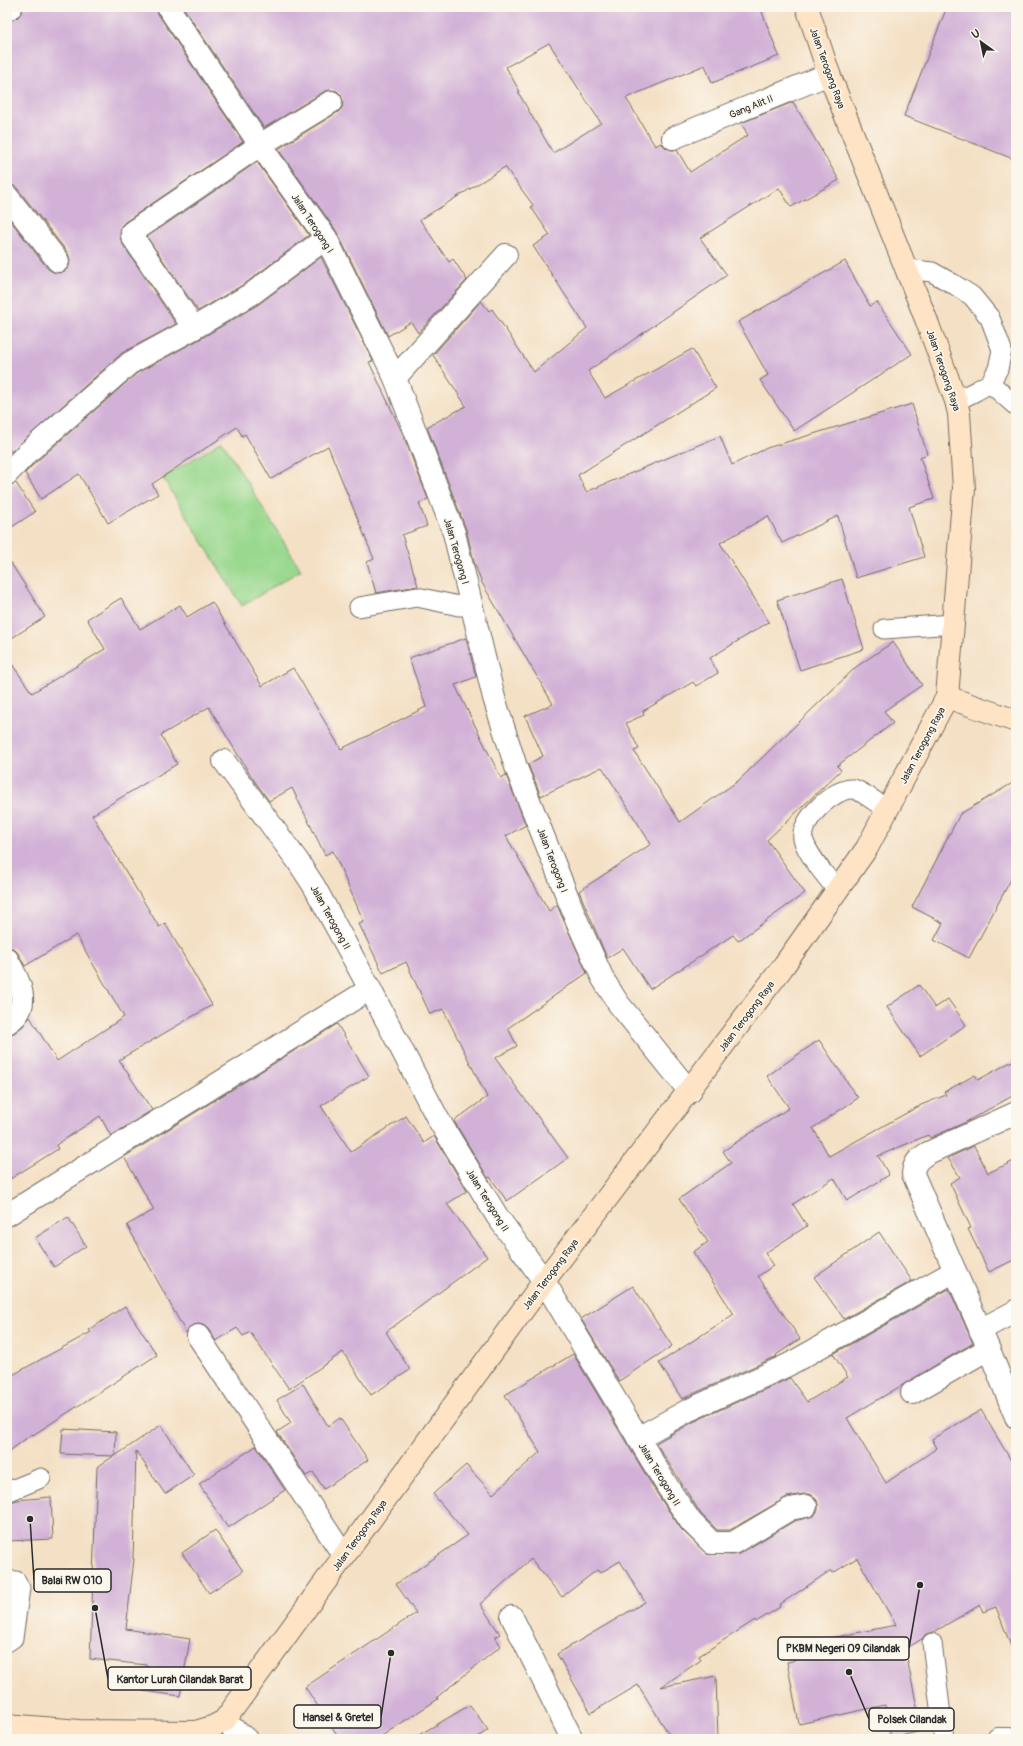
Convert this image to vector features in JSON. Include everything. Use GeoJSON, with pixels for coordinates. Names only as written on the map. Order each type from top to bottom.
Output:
{"type":"FeatureCollection","features":[{"type":"Feature","properties":{"kind":"street"},"geometry":{"type":"LineString","coordinates":[[7,10],[11,7]]}},
{"type":"Feature","properties":{"kind":"street","name":"Jalan Terogong I"},"geometry":{"type":"LineString","coordinates":[[168,7],[260,144],[326,238],[395,378],[454,533],[494,698],[517,770],[583,934],[603,980],[618,1003],[690,1092]]}},
{"type":"Feature","properties":{"kind":"street","name":"Jalan Terogong Raya"},"geometry":{"type":"LineString","coordinates":[[7,1725],[115,1735],[196,1732],[212,1727],[224,1720],[544,1281],[690,1092],[782,968],[867,848],[947,697],[964,488],[959,414],[956,401],[906,269],[829,74],[807,7]]}},
{"type":"Feature","properties":{"kind":"street","name":"Gang Alit II"},"geometry":{"type":"LineString","coordinates":[[673,138],[829,74]]}},
{"type":"Feature","properties":{"kind":"street"},"geometry":{"type":"LineString","coordinates":[[194,328],[131,233],[260,144],[331,102]]}},
{"type":"Feature","properties":{"kind":"street"},"geometry":{"type":"LineString","coordinates":[[7,196],[58,261]]}},
{"type":"Feature","properties":{"kind":"street"},"geometry":{"type":"LineString","coordinates":[[7,474],[27,453],[130,364],[253,293],[326,238]]}},
{"type":"Feature","properties":{"kind":"street"},"geometry":{"type":"LineString","coordinates":[[395,378],[506,255]]}},
{"type":"Feature","properties":{"kind":"street"},"geometry":{"type":"LineString","coordinates":[[947,697],[1016,721]]}},
{"type":"Feature","properties":{"kind":"street","name":"Jalan Terogong II"},"geometry":{"type":"LineString","coordinates":[[224,761],[297,860],[314,886],[438,1119],[497,1216],[544,1281],[638,1438],[691,1522],[712,1543],[733,1543],[790,1509],[806,1506]]}},
{"type":"Feature","properties":{"kind":"street"},"geometry":{"type":"LineString","coordinates":[[7,958],[23,999],[22,1008],[19,1014],[7,1023]]}},
{"type":"Feature","properties":{"kind":"street"},"geometry":{"type":"LineString","coordinates":[[8,1212],[370,989]]}},
{"type":"Feature","properties":{"kind":"street"},"geometry":{"type":"LineString","coordinates":[[1016,1113],[928,1153],[920,1158],[914,1165],[913,1174],[1016,1417]]}},
{"type":"Feature","properties":{"kind":"street"},"geometry":{"type":"LineString","coordinates":[[638,1438],[687,1411],[788,1365],[955,1271]]}},
{"type":"Feature","properties":{"kind":"street"},"geometry":{"type":"LineString","coordinates":[[912,1393],[984,1340],[1016,1311]]}},
{"type":"Feature","properties":{"kind":"street"},"geometry":{"type":"LineString","coordinates":[[198,1336],[344,1556]]}},
{"type":"Feature","properties":{"kind":"street"},"geometry":{"type":"LineString","coordinates":[[512,1617],[572,1739]]}},
{"type":"Feature","properties":{"kind":"street"},"geometry":{"type":"LineString","coordinates":[[224,1720],[246,1739]]}},
{"type":"Feature","properties":{"kind":"street"},"geometry":{"type":"LineString","coordinates":[[998,1739],[1010,1739]]}},
{"type":"Feature","properties":{"kind":"lane"},"geometry":{"type":"LineString","coordinates":[[906,269],[932,272],[955,285],[972,296],[990,318],[1002,350],[998,369],[990,382],[956,401]]}},
{"type":"Feature","properties":{"kind":"lane"},"geometry":{"type":"LineString","coordinates":[[990,382],[1016,406]]}},
{"type":"Feature","properties":{"kind":"lane"},"geometry":{"type":"LineString","coordinates":[[359,607],[417,597],[459,606],[472,605]]}},
{"type":"Feature","properties":{"kind":"lane"},"geometry":{"type":"LineString","coordinates":[[884,629],[953,624]]}},
{"type":"Feature","properties":{"kind":"lane"},"geometry":{"type":"LineString","coordinates":[[837,890],[808,851],[803,838],[804,825],[830,796],[841,790],[854,789],[887,810]]}},
{"type":"Feature","properties":{"kind":"lane"},"geometry":{"type":"LineString","coordinates":[[7,1492],[41,1478]]}},
{"type":"Feature","properties":{"kind":"lane"},"geometry":{"type":"LineString","coordinates":[[7,1580],[16,1581],[20,1588],[13,1638],[7,1642]]}},
{"type":"Feature","properties":{"kind":"lane"},"geometry":{"type":"LineString","coordinates":[[932,1643],[944,1739]]}},
{"type":"Feature","properties":{"kind":"green space"},"geometry":{"type":"Polygon","coordinates":[[[222,441],[301,570],[242,606],[163,478],[222,441]]]}},
{"type":"Feature","properties":{"kind":"building"},"geometry":{"type":"Polygon","coordinates":[[[24,7],[156,7],[158,14],[243,142],[121,226],[120,236],[122,243],[176,324],[122,353],[11,452],[7,445],[7,216],[48,269],[59,273],[65,271],[69,266],[70,260],[68,253],[17,188],[7,184],[7,22],[18,17],[24,7]]]}},
{"type":"Feature","properties":{"kind":"building"},"geometry":{"type":"Polygon","coordinates":[[[183,7],[760,7],[779,56],[712,83],[705,65],[626,98],[655,146],[661,143],[666,148],[677,150],[690,172],[748,135],[741,123],[793,102],[839,180],[791,207],[779,188],[700,238],[727,275],[588,371],[605,398],[692,349],[716,388],[578,475],[586,492],[720,436],[732,465],[767,448],[912,404],[927,454],[920,457],[934,499],[909,507],[924,557],[856,578],[838,516],[782,543],[768,516],[720,543],[769,622],[710,658],[718,673],[696,686],[693,682],[643,711],[644,715],[626,723],[639,749],[634,751],[680,822],[738,781],[856,667],[893,642],[922,685],[884,711],[893,723],[837,766],[841,770],[767,840],[805,893],[738,941],[733,935],[650,989],[623,948],[607,958],[579,891],[651,844],[602,767],[541,796],[528,764],[543,756],[525,716],[553,704],[482,583],[475,565],[466,529],[427,427],[466,406],[433,355],[481,301],[489,311],[492,309],[534,372],[587,328],[533,246],[550,235],[531,207],[533,205],[505,167],[420,220],[449,262],[453,259],[467,280],[418,333],[411,322],[388,336],[337,232],[278,149],[338,112],[342,108],[343,102],[341,95],[337,91],[325,91],[264,128],[183,7]],[[549,43],[506,67],[520,92],[518,92],[553,153],[601,123],[549,43]]]}},
{"type":"Feature","properties":{"kind":"building"},"geometry":{"type":"Polygon","coordinates":[[[947,7],[1016,7],[1016,160],[904,116],[947,7]]]}},
{"type":"Feature","properties":{"kind":"building"},"geometry":{"type":"Polygon","coordinates":[[[257,162],[309,235],[246,283],[198,311],[147,237],[257,162]]]}},
{"type":"Feature","properties":{"kind":"building"},"geometry":{"type":"Polygon","coordinates":[[[321,257],[373,361],[369,362],[402,432],[428,499],[419,503],[427,526],[402,535],[418,586],[376,593],[367,562],[374,559],[328,446],[271,479],[245,434],[242,436],[237,427],[152,484],[158,494],[108,523],[79,474],[41,499],[25,473],[137,373],[200,339],[259,304],[321,257]]]}},
{"type":"Feature","properties":{"kind":"building"},"geometry":{"type":"Polygon","coordinates":[[[845,261],[870,306],[877,302],[912,354],[794,431],[760,380],[768,375],[738,322],[845,261]]]}},
{"type":"Feature","properties":{"kind":"building"},"geometry":{"type":"Polygon","coordinates":[[[16,483],[35,512],[7,530],[7,486],[16,483]]]}},
{"type":"Feature","properties":{"kind":"building"},"geometry":{"type":"Polygon","coordinates":[[[7,557],[45,617],[7,641],[7,557]]]}},
{"type":"Feature","properties":{"kind":"building"},"geometry":{"type":"Polygon","coordinates":[[[842,579],[864,649],[800,670],[777,600],[842,579]]]}},
{"type":"Feature","properties":{"kind":"building"},"geometry":{"type":"Polygon","coordinates":[[[121,598],[140,629],[180,605],[187,617],[212,602],[262,686],[293,668],[341,749],[426,707],[409,658],[466,638],[476,677],[455,685],[501,778],[506,775],[526,825],[506,836],[549,911],[557,905],[587,973],[508,1028],[517,1046],[495,1058],[568,1158],[507,1201],[490,1177],[488,1178],[454,1121],[487,1097],[443,1009],[430,1014],[406,962],[383,973],[359,924],[364,922],[333,851],[325,855],[292,788],[269,801],[249,773],[209,707],[161,735],[177,764],[92,815],[159,927],[165,923],[212,1005],[119,1060],[152,1110],[111,1136],[100,1116],[56,1145],[58,1149],[7,1181],[7,1035],[14,1033],[23,1026],[30,1017],[57,1061],[124,1017],[76,935],[25,966],[18,953],[13,948],[7,947],[7,657],[32,693],[105,649],[87,619],[121,598]]]}},
{"type":"Feature","properties":{"kind":"building"},"geometry":{"type":"Polygon","coordinates":[[[1016,781],[1016,870],[969,958],[934,940],[943,923],[912,907],[960,814],[1016,781]]]}},
{"type":"Feature","properties":{"kind":"building"},"geometry":{"type":"Polygon","coordinates":[[[919,985],[935,1008],[948,999],[966,1025],[920,1056],[887,1007],[919,985]]]}},
{"type":"Feature","properties":{"kind":"building"},"geometry":{"type":"Polygon","coordinates":[[[337,1024],[369,1076],[321,1106],[351,1152],[406,1116],[424,1143],[434,1136],[467,1191],[447,1204],[487,1257],[386,1332],[410,1370],[371,1395],[343,1352],[289,1389],[250,1332],[243,1336],[237,1328],[216,1341],[208,1329],[203,1325],[198,1324],[191,1326],[186,1333],[127,1225],[154,1210],[124,1157],[337,1024]]]}},
{"type":"Feature","properties":{"kind":"building"},"geometry":{"type":"Polygon","coordinates":[[[819,1040],[858,1098],[813,1128],[829,1156],[921,1105],[946,1095],[944,1092],[975,1075],[978,1080],[1016,1059],[1016,1094],[964,1123],[930,1138],[928,1135],[878,1156],[889,1175],[847,1201],[834,1178],[793,1204],[807,1226],[765,1253],[773,1266],[758,1276],[800,1339],[776,1355],[777,1356],[682,1399],[659,1363],[734,1314],[693,1252],[708,1242],[679,1199],[731,1163],[723,1151],[789,1108],[767,1076],[819,1040]]]}},
{"type":"Feature","properties":{"kind":"building"},"geometry":{"type":"Polygon","coordinates":[[[974,1146],[988,1173],[1016,1160],[1016,1259],[989,1272],[968,1229],[971,1228],[950,1183],[960,1177],[948,1158],[974,1146]]]}},
{"type":"Feature","properties":{"kind":"building"},"geometry":{"type":"Polygon","coordinates":[[[68,1217],[86,1246],[54,1267],[35,1238],[68,1217]]]}},
{"type":"Feature","properties":{"kind":"building"},"geometry":{"type":"Polygon","coordinates":[[[879,1232],[912,1281],[844,1319],[814,1277],[879,1232]]]}},
{"type":"Feature","properties":{"kind":"building"},"geometry":{"type":"Polygon","coordinates":[[[633,1286],[672,1346],[619,1381],[581,1319],[633,1286]]]}},
{"type":"Feature","properties":{"kind":"building"},"geometry":{"type":"Polygon","coordinates":[[[949,1289],[973,1343],[847,1418],[886,1483],[937,1448],[932,1439],[981,1410],[1016,1469],[1016,1654],[1014,1654],[996,1607],[983,1612],[980,1605],[934,1632],[926,1634],[922,1639],[905,1649],[922,1731],[891,1738],[885,1705],[799,1724],[787,1662],[829,1653],[826,1639],[896,1625],[857,1558],[833,1573],[831,1570],[779,1605],[780,1607],[756,1622],[755,1620],[699,1656],[701,1660],[661,1687],[716,1676],[718,1739],[672,1739],[638,1685],[591,1713],[557,1654],[645,1602],[620,1561],[600,1573],[597,1570],[562,1597],[531,1559],[480,1604],[500,1634],[495,1637],[501,1646],[437,1697],[438,1699],[377,1739],[340,1739],[305,1687],[416,1613],[396,1584],[468,1535],[433,1494],[466,1465],[493,1494],[540,1452],[505,1395],[573,1354],[658,1495],[681,1529],[707,1554],[739,1554],[794,1521],[814,1516],[818,1510],[816,1498],[810,1494],[787,1497],[730,1530],[717,1530],[701,1514],[656,1443],[693,1422],[790,1378],[807,1402],[848,1377],[833,1354],[949,1289]]]}},
{"type":"Feature","properties":{"kind":"building"},"geometry":{"type":"Polygon","coordinates":[[[125,1306],[157,1355],[33,1435],[32,1434],[7,1453],[7,1378],[91,1332],[89,1330],[125,1306]]]}},
{"type":"Feature","properties":{"kind":"building"},"geometry":{"type":"Polygon","coordinates":[[[303,1384],[328,1426],[340,1418],[368,1460],[324,1489],[313,1472],[306,1476],[277,1432],[291,1423],[277,1400],[303,1384]]]}},
{"type":"Feature","properties":{"kind":"building"},"geometry":{"type":"Polygon","coordinates":[[[161,1425],[194,1475],[165,1494],[136,1451],[134,1559],[126,1629],[190,1639],[180,1696],[143,1691],[147,1665],[90,1659],[97,1467],[114,1456],[61,1454],[63,1429],[116,1432],[115,1456],[161,1425]]]}},
{"type":"Feature","properties":{"kind":"building"},"geometry":{"type":"Polygon","coordinates":[[[256,1446],[285,1490],[228,1528],[199,1484],[256,1446]]]}},
{"type":"Feature","properties":{"kind":"building"},"geometry":{"type":"Polygon","coordinates":[[[51,1497],[53,1539],[7,1541],[7,1503],[17,1500],[51,1497]]]}},
{"type":"Feature","properties":{"kind":"building"},"geometry":{"type":"Polygon","coordinates":[[[215,1530],[243,1571],[209,1593],[182,1553],[215,1530]]]}},
{"type":"Feature","properties":{"kind":"building"},"geometry":{"type":"Polygon","coordinates":[[[470,1705],[488,1730],[475,1739],[412,1739],[470,1705]]]}},
{"type":"Feature","properties":{"kind":"place","name":"Balai RW 010"},"geometry":{"type":"Point","coordinates":[30,1519]}},
{"type":"Feature","properties":{"kind":"place","name":"PKBM Negeri 09 Cilandak"},"geometry":{"type":"Point","coordinates":[920,1585]}},
{"type":"Feature","properties":{"kind":"place","name":"Kantor Lurah Cilandak Barat"},"geometry":{"type":"Point","coordinates":[95,1608]}},
{"type":"Feature","properties":{"kind":"place","name":"Hansel & Gretel"},"geometry":{"type":"Point","coordinates":[391,1653]}},
{"type":"Feature","properties":{"kind":"place","name":"Polsek Cilandak"},"geometry":{"type":"Point","coordinates":[849,1672]}}]}
